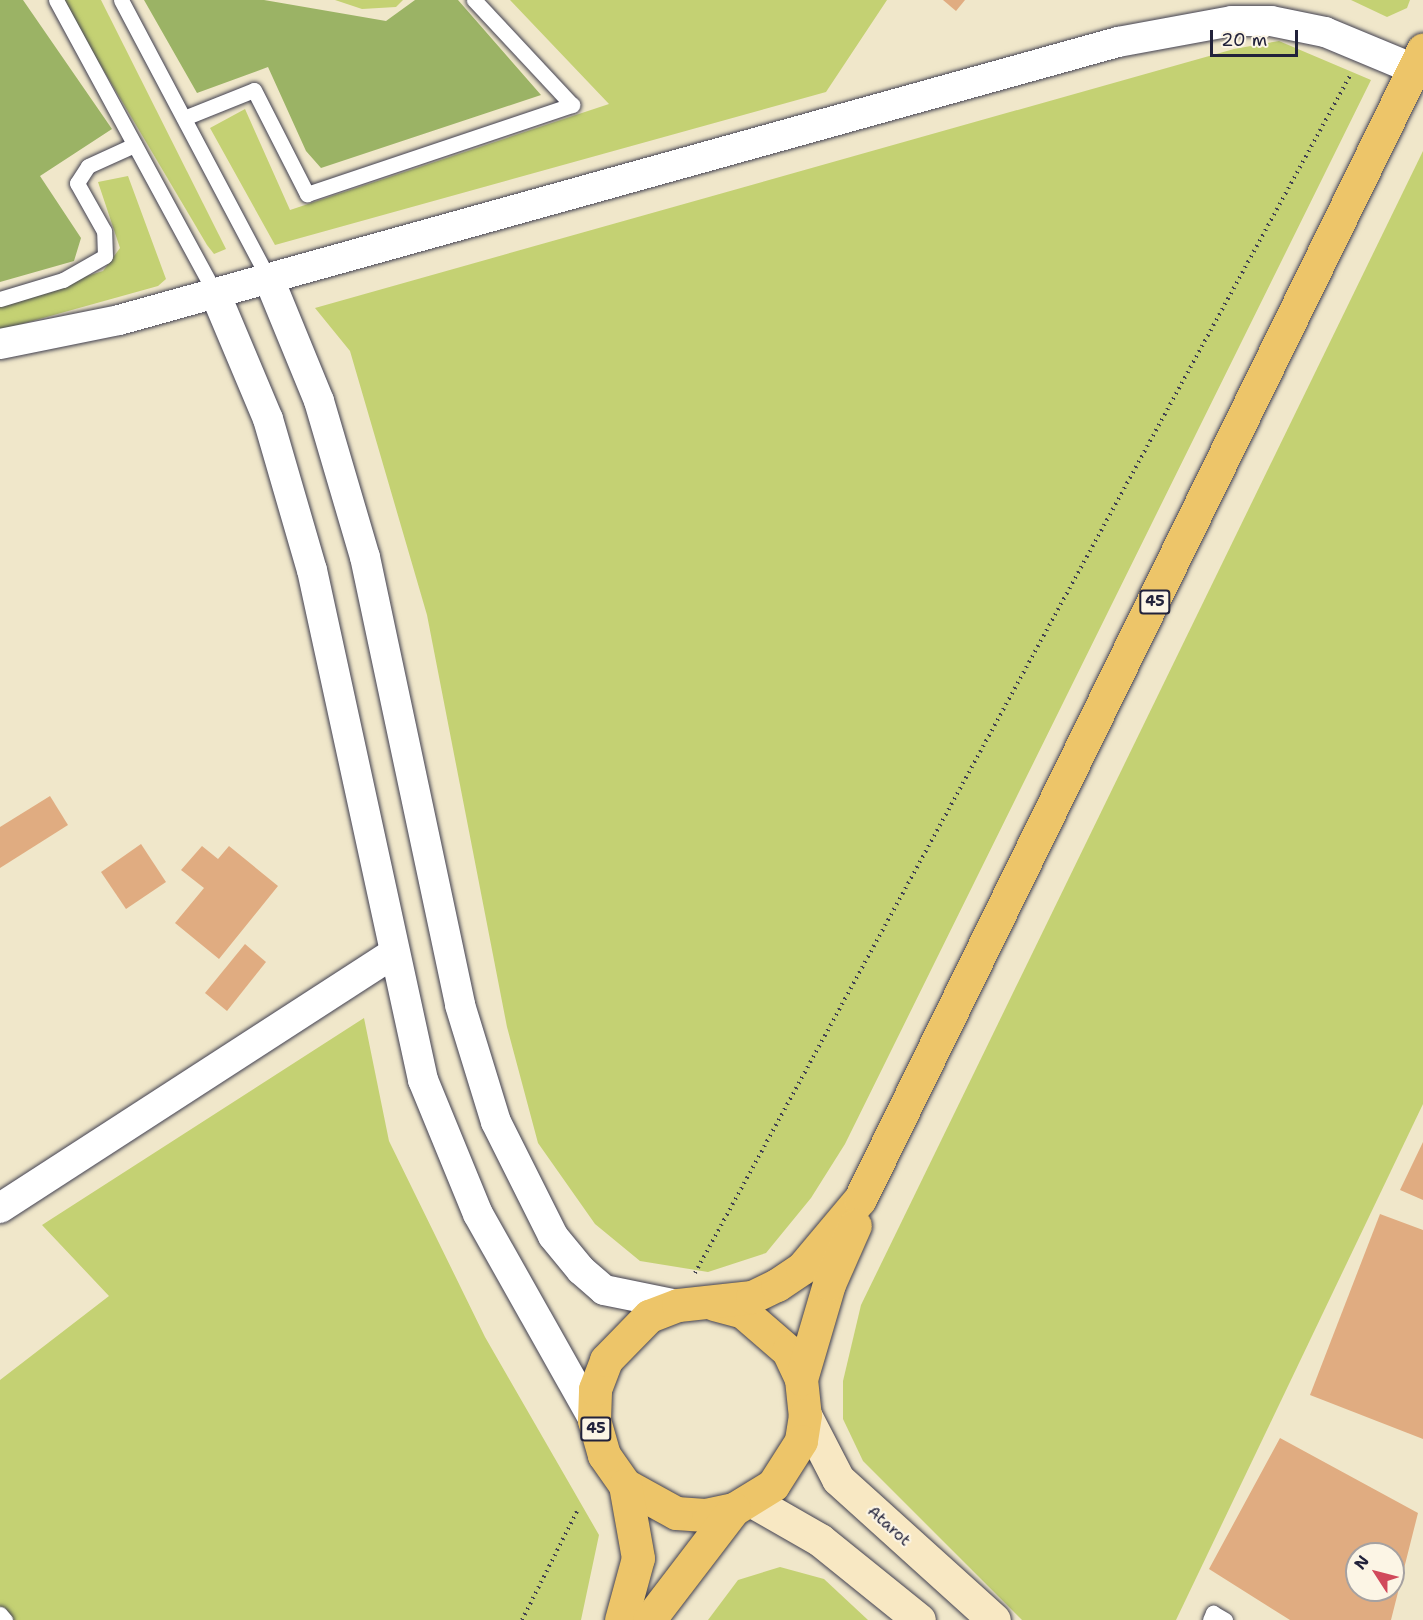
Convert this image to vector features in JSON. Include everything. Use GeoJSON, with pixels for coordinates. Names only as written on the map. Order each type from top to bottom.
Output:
{"type":"FeatureCollection","features":[{"type":"Feature","properties":{"kind":"highway","name":"45"},"geometry":{"type":"LineString","coordinates":[[649,1620],[743,1505],[789,1465],[805,1415],[801,1378],[829,1284],[886,1152],[1419,60]]}},
{"type":"Feature","properties":{"kind":"highway","name":"45"},"geometry":{"type":"LineString","coordinates":[[621,1620],[638,1558],[625,1485],[604,1455],[594,1420],[595,1389],[606,1360],[649,1316],[678,1305],[714,1304],[752,1297],[802,1268],[860,1199],[886,1152]]}},
{"type":"Feature","properties":{"kind":"highway","name":"45"},"geometry":{"type":"LineString","coordinates":[[714,1304],[743,1312],[769,1329],[801,1378]]}},
{"type":"Feature","properties":{"kind":"highway","name":"45"},"geometry":{"type":"LineString","coordinates":[[625,1485],[676,1513],[705,1515],[743,1505]]}},
{"type":"Feature","properties":{"kind":"street"},"geometry":{"type":"LineString","coordinates":[[0,344],[269,279],[1118,42],[1275,11],[1366,46],[1419,60]]}},
{"type":"Feature","properties":{"kind":"street"},"geometry":{"type":"LineString","coordinates":[[269,279],[319,401],[365,557],[460,1005],[496,1122],[553,1236],[581,1270],[604,1290],[678,1305]]}},
{"type":"Feature","properties":{"kind":"street"},"geometry":{"type":"LineString","coordinates":[[215,293],[268,418],[312,570],[393,954],[423,1080],[446,1142],[478,1214],[594,1420]]}},
{"type":"Feature","properties":{"kind":"street"},"geometry":{"type":"LineString","coordinates":[[0,1208],[393,954]]}},
{"type":"Feature","properties":{"kind":"street","name":"Atarot"},"geometry":{"type":"LineString","coordinates":[[805,1415],[838,1479],[994,1620]]}},
{"type":"Feature","properties":{"kind":"street"},"geometry":{"type":"LineString","coordinates":[[743,1505],[820,1540],[919,1620]]}},
{"type":"Feature","properties":{"kind":"lane"},"geometry":{"type":"LineString","coordinates":[[56,0],[215,293]]}},
{"type":"Feature","properties":{"kind":"lane"},"geometry":{"type":"LineString","coordinates":[[121,0],[269,279]]}},
{"type":"Feature","properties":{"kind":"lane"},"geometry":{"type":"LineString","coordinates":[[184,118],[254,90],[308,194],[572,105],[474,0]]}},
{"type":"Feature","properties":{"kind":"lane"},"geometry":{"type":"LineString","coordinates":[[0,299],[63,280],[105,256],[104,231],[77,183],[88,166],[134,145]]}},
{"type":"Feature","properties":{"kind":"lane"},"geometry":{"type":"LineString","coordinates":[[1210,1620],[1213,1612],[1225,1620]]}},
{"type":"Feature","properties":{"kind":"lane"},"geometry":{"type":"LineString","coordinates":[[0,1614],[5,1620]]}},
{"type":"Feature","properties":{"kind":"path"},"geometry":{"type":"LineString","coordinates":[[678,1305],[1366,46]]}},
{"type":"Feature","properties":{"kind":"path"},"geometry":{"type":"LineString","coordinates":[[522,1620],[578,1509]]}},
{"type":"Feature","properties":{"kind":"green space"},"geometry":{"type":"Polygon","coordinates":[[[0,0],[23,0],[112,129],[40,176],[81,238],[74,261],[0,282],[0,0]]]}},
{"type":"Feature","properties":{"kind":"green space"},"geometry":{"type":"Polygon","coordinates":[[[62,0],[101,0],[226,249],[214,254],[207,245],[62,0]]]}},
{"type":"Feature","properties":{"kind":"green space"},"geometry":{"type":"Polygon","coordinates":[[[144,0],[264,0],[386,21],[415,0],[458,0],[541,95],[321,168],[306,151],[268,67],[197,93],[144,0]]]}},
{"type":"Feature","properties":{"kind":"green space"},"geometry":{"type":"Polygon","coordinates":[[[335,0],[403,0],[396,7],[362,9],[335,0]]]}},
{"type":"Feature","properties":{"kind":"green space"},"geometry":{"type":"Polygon","coordinates":[[[510,0],[887,0],[826,92],[275,245],[210,128],[245,109],[290,210],[609,104],[510,0]]]}},
{"type":"Feature","properties":{"kind":"green space"},"geometry":{"type":"Polygon","coordinates":[[[1351,0],[1410,0],[1407,8],[1387,17],[1351,0]]]}},
{"type":"Feature","properties":{"kind":"green space"},"geometry":{"type":"Polygon","coordinates":[[[1279,41],[1371,80],[845,1144],[811,1198],[766,1253],[708,1272],[640,1261],[595,1224],[538,1143],[507,1027],[427,615],[350,351],[315,308],[1234,49],[1279,41]]]}},
{"type":"Feature","properties":{"kind":"green space"},"geometry":{"type":"Polygon","coordinates":[[[1423,151],[1423,1104],[1176,1620],[1022,1620],[863,1461],[843,1419],[843,1381],[861,1305],[1423,151]]]}},
{"type":"Feature","properties":{"kind":"green space"},"geometry":{"type":"Polygon","coordinates":[[[128,176],[166,279],[158,286],[0,330],[0,303],[103,271],[120,248],[98,182],[128,176]]]}},
{"type":"Feature","properties":{"kind":"green space"},"geometry":{"type":"Polygon","coordinates":[[[364,1018],[389,1141],[485,1337],[599,1535],[581,1620],[0,1620],[0,1380],[109,1296],[42,1225],[364,1018]]]}},
{"type":"Feature","properties":{"kind":"green space"},"geometry":{"type":"Polygon","coordinates":[[[780,1567],[824,1579],[868,1620],[708,1620],[738,1580],[780,1567]]]}},
{"type":"Feature","properties":{"kind":"building"},"geometry":{"type":"Polygon","coordinates":[[[943,0],[965,0],[956,11],[943,0]]]}},
{"type":"Feature","properties":{"kind":"building"},"geometry":{"type":"Polygon","coordinates":[[[50,796],[68,825],[0,868],[0,827],[50,796]]]}},
{"type":"Feature","properties":{"kind":"building"},"geometry":{"type":"Polygon","coordinates":[[[141,844],[166,882],[126,909],[101,872],[141,844]]]}},
{"type":"Feature","properties":{"kind":"building"},"geometry":{"type":"Polygon","coordinates":[[[202,846],[218,859],[229,846],[278,886],[219,959],[175,923],[204,888],[181,870],[202,846]]]}},
{"type":"Feature","properties":{"kind":"building"},"geometry":{"type":"Polygon","coordinates":[[[245,944],[266,962],[227,1011],[205,993],[245,944]]]}},
{"type":"Feature","properties":{"kind":"building"},"geometry":{"type":"Polygon","coordinates":[[[1423,1142],[1423,1200],[1400,1190],[1423,1142]]]}},
{"type":"Feature","properties":{"kind":"building"},"geometry":{"type":"Polygon","coordinates":[[[1380,1214],[1423,1230],[1423,1439],[1310,1395],[1380,1214]]]}},
{"type":"Feature","properties":{"kind":"building"},"geometry":{"type":"Polygon","coordinates":[[[1280,1438],[1418,1513],[1405,1565],[1405,1542],[1345,1542],[1345,1602],[1396,1602],[1391,1620],[1290,1620],[1209,1569],[1280,1438]]]}}]}
